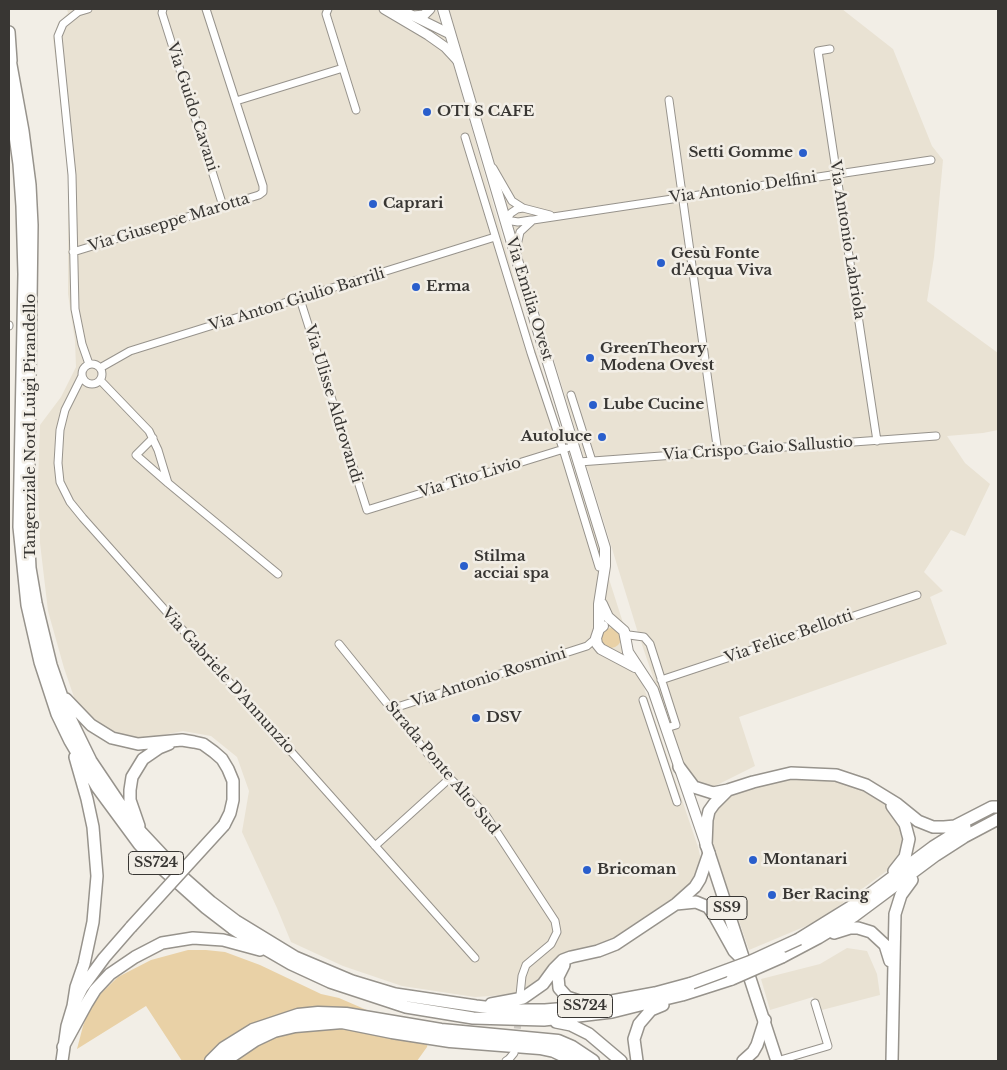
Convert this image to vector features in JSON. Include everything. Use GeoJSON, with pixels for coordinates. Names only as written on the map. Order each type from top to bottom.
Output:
{"type":"FeatureCollection","features":[{"type":"Feature","properties":{"kind":"highway"},"geometry":{"type":"LineString","coordinates":[[211,1061],[224,1048],[253,1030],[298,1015],[318,1013],[346,1014],[441,1030],[558,1041],[572,1047],[593,1061]]}},
{"type":"Feature","properties":{"kind":"highway"},"geometry":{"type":"LineString","coordinates":[[224,1061],[255,1040],[274,1031],[295,1026],[342,1022],[450,1041],[540,1048],[554,1051],[575,1061]]}},
{"type":"Feature","properties":{"kind":"main road","name":"Via Emilia Ovest"},"geometry":{"type":"LineString","coordinates":[[443,9],[530,304],[606,548],[599,604],[598,633]]}},
{"type":"Feature","properties":{"kind":"main road"},"geometry":{"type":"LineString","coordinates":[[9,32],[12,68]]}},
{"type":"Feature","properties":{"kind":"main road","name":"Tangenziale Nord Luigi Pirandello"},"geometry":{"type":"LineString","coordinates":[[9,54],[23,131],[30,185],[32,225],[28,548],[30,568],[51,665],[68,714],[91,761],[116,800],[141,832],[185,879],[211,902],[236,921],[295,957],[352,981],[395,994],[510,1010],[545,1010],[693,989]]}},
{"type":"Feature","properties":{"kind":"main road","name":"Tangenziale Nord Luigi Pirandello"},"geometry":{"type":"LineString","coordinates":[[9,93],[19,164],[24,274],[19,527],[27,605],[40,662],[57,714],[70,741],[97,787],[122,822],[158,865],[206,908],[232,928],[291,964],[330,982],[406,1007],[472,1018],[544,1020],[612,1012],[693,989],[749,962],[818,938],[868,907],[936,855],[994,821]]}},
{"type":"Feature","properties":{"kind":"main road"},"geometry":{"type":"LineString","coordinates":[[9,127],[19,164]]}},
{"type":"Feature","properties":{"kind":"main road","name":"Via Emilia Ovest"},"geometry":{"type":"LineString","coordinates":[[601,589],[602,603],[606,614],[616,624]]}},
{"type":"Feature","properties":{"kind":"main road"},"geometry":{"type":"LineString","coordinates":[[606,624],[616,624],[620,627],[627,637],[628,652],[638,668],[605,651],[597,644],[598,633],[606,624]]}},
{"type":"Feature","properties":{"kind":"main road"},"geometry":{"type":"LineString","coordinates":[[605,651],[619,650],[627,637]]}},
{"type":"Feature","properties":{"kind":"main road","name":"SS9"},"geometry":{"type":"LineString","coordinates":[[638,668],[653,690],[708,849],[777,1061]]}},
{"type":"Feature","properties":{"kind":"main road"},"geometry":{"type":"LineString","coordinates":[[60,691],[78,714],[112,738],[138,744],[182,740],[203,744],[222,759],[228,769],[233,781],[234,800],[224,826],[131,927],[104,958],[82,988],[66,1026],[62,1061]]}},
{"type":"Feature","properties":{"kind":"main road"},"geometry":{"type":"LineString","coordinates":[[141,832],[130,800],[132,777],[143,759],[159,748],[182,740]]}},
{"type":"Feature","properties":{"kind":"main road"},"geometry":{"type":"LineString","coordinates":[[70,741],[91,817],[97,876],[93,922],[73,1006]]}},
{"type":"Feature","properties":{"kind":"main road"},"geometry":{"type":"LineString","coordinates":[[679,767],[694,787],[713,793],[782,775],[823,773],[853,780],[876,790],[923,823],[939,827],[960,824],[992,807],[998,808]]}},
{"type":"Feature","properties":{"kind":"main road"},"geometry":{"type":"LineString","coordinates":[[476,1006],[523,998],[543,984],[563,960],[616,944],[676,904],[695,887],[700,879],[708,849],[707,820],[709,811],[728,790]]}},
{"type":"Feature","properties":{"kind":"main road"},"geometry":{"type":"LineString","coordinates":[[862,900],[876,885],[899,866],[905,857],[908,847],[909,839],[905,824],[887,798]]}},
{"type":"Feature","properties":{"kind":"main road","name":"Tangenziale Nord Luigi Pirandello"},"geometry":{"type":"LineString","coordinates":[[801,943],[933,847],[998,808]]}},
{"type":"Feature","properties":{"kind":"main road"},"geometry":{"type":"LineString","coordinates":[[892,1061],[894,921],[896,908],[901,895],[910,882],[964,837]]}},
{"type":"Feature","properties":{"kind":"main road"},"geometry":{"type":"LineString","coordinates":[[676,904],[696,902],[708,907],[714,914],[734,951],[746,963]]}},
{"type":"Feature","properties":{"kind":"main road"},"geometry":{"type":"LineString","coordinates":[[818,938],[850,928],[871,932],[880,940],[888,952],[893,977]]}},
{"type":"Feature","properties":{"kind":"main road"},"geometry":{"type":"LineString","coordinates":[[63,1047],[87,1003],[110,974],[135,956],[162,943],[194,938],[223,940],[274,954]]}},
{"type":"Feature","properties":{"kind":"main road"},"geometry":{"type":"LineString","coordinates":[[575,956],[559,972],[557,982],[559,988],[562,994],[572,1000],[594,1004]]}},
{"type":"Feature","properties":{"kind":"main road"},"geometry":{"type":"LineString","coordinates":[[637,1061],[634,1039],[644,1016],[655,1008],[681,999],[693,989]]}},
{"type":"Feature","properties":{"kind":"main road"},"geometry":{"type":"LineString","coordinates":[[544,1020],[564,1023],[582,1030],[621,1061]]}},
{"type":"Feature","properties":{"kind":"main road"},"geometry":{"type":"LineString","coordinates":[[743,1061],[753,1052],[757,1045],[765,1020]]}},
{"type":"Feature","properties":{"kind":"street"},"geometry":{"type":"LineString","coordinates":[[88,9],[78,12],[63,24],[58,36],[72,175],[75,309],[82,344],[89,364]]}},
{"type":"Feature","properties":{"kind":"street","name":"Via Guido Cavani"},"geometry":{"type":"LineString","coordinates":[[163,9],[162,13],[223,206]]}},
{"type":"Feature","properties":{"kind":"street"},"geometry":{"type":"LineString","coordinates":[[206,9],[236,101],[343,68]]}},
{"type":"Feature","properties":{"kind":"street"},"geometry":{"type":"LineString","coordinates":[[328,9],[326,14],[356,110]]}},
{"type":"Feature","properties":{"kind":"street"},"geometry":{"type":"LineString","coordinates":[[384,9],[428,35],[458,61]]}},
{"type":"Feature","properties":{"kind":"street"},"geometry":{"type":"LineString","coordinates":[[399,9],[450,34]]}},
{"type":"Feature","properties":{"kind":"street"},"geometry":{"type":"LineString","coordinates":[[410,15],[424,15],[430,9]]}},
{"type":"Feature","properties":{"kind":"street"},"geometry":{"type":"LineString","coordinates":[[428,35],[450,34]]}},
{"type":"Feature","properties":{"kind":"street","name":"Via Antonio Labriola"},"geometry":{"type":"LineString","coordinates":[[830,48],[818,51],[877,441]]}},
{"type":"Feature","properties":{"kind":"street"},"geometry":{"type":"LineString","coordinates":[[669,100],[718,453]]}},
{"type":"Feature","properties":{"kind":"street","name":"Via Giuseppe Marotta"},"geometry":{"type":"LineString","coordinates":[[73,252],[259,195],[263,192],[263,186],[236,101]]}},
{"type":"Feature","properties":{"kind":"street","name":"Via Emilia Ovest"},"geometry":{"type":"LineString","coordinates":[[465,137],[517,309],[599,567]]}},
{"type":"Feature","properties":{"kind":"street","name":"Via Antonio Delfini"},"geometry":{"type":"LineString","coordinates":[[506,220],[518,222],[533,220],[931,160]]}},
{"type":"Feature","properties":{"kind":"street"},"geometry":{"type":"LineString","coordinates":[[489,162],[512,201],[522,208],[556,216]]}},
{"type":"Feature","properties":{"kind":"street"},"geometry":{"type":"LineString","coordinates":[[506,220],[510,213],[522,208]]}},
{"type":"Feature","properties":{"kind":"street"},"geometry":{"type":"LineString","coordinates":[[515,253],[520,232],[533,220]]}},
{"type":"Feature","properties":{"kind":"street","name":"Via Anton Giulio Barrili"},"geometry":{"type":"LineString","coordinates":[[100,368],[130,351],[495,237]]}},
{"type":"Feature","properties":{"kind":"street","name":"Via Ulisse Aldrovandi"},"geometry":{"type":"LineString","coordinates":[[300,299],[366,510]]}},
{"type":"Feature","properties":{"kind":"street"},"geometry":{"type":"LineString","coordinates":[[517,309],[530,304]]}},
{"type":"Feature","properties":{"kind":"street"},"geometry":{"type":"LineString","coordinates":[[89,364],[95,364],[100,368],[102,374],[100,380],[91,384],[85,381],[82,376],[82,370],[89,364]]}},
{"type":"Feature","properties":{"kind":"street","name":"Via Gabriele D'Annunzio"},"geometry":{"type":"LineString","coordinates":[[82,376],[66,410],[60,430],[58,463],[60,482],[70,502],[475,958]]}},
{"type":"Feature","properties":{"kind":"street"},"geometry":{"type":"LineString","coordinates":[[100,380],[153,438],[168,483]]}},
{"type":"Feature","properties":{"kind":"street"},"geometry":{"type":"LineString","coordinates":[[571,394],[592,461]]}},
{"type":"Feature","properties":{"kind":"street","name":"Via Crispo Gaio Sallustio"},"geometry":{"type":"LineString","coordinates":[[579,462],[936,436]]}},
{"type":"Feature","properties":{"kind":"street"},"geometry":{"type":"LineString","coordinates":[[153,438],[136,454],[278,574]]}},
{"type":"Feature","properties":{"kind":"street","name":"Via Tito Livio"},"geometry":{"type":"LineString","coordinates":[[366,510],[574,446]]}},
{"type":"Feature","properties":{"kind":"street","name":"Via Felice Bellotti"},"geometry":{"type":"LineString","coordinates":[[662,680],[917,594]]}},
{"type":"Feature","properties":{"kind":"street"},"geometry":{"type":"LineString","coordinates":[[598,633],[587,646],[605,651]]}},
{"type":"Feature","properties":{"kind":"street"},"geometry":{"type":"LineString","coordinates":[[627,637],[644,637],[650,644],[676,725],[666,728]]}},
{"type":"Feature","properties":{"kind":"street","name":"Strada Ponte Alto Sud"},"geometry":{"type":"LineString","coordinates":[[339,644],[449,779],[486,814],[555,921],[557,932],[551,944],[526,965],[522,976],[520,995]]}},
{"type":"Feature","properties":{"kind":"street","name":"Via Antonio Rosmini"},"geometry":{"type":"LineString","coordinates":[[391,709],[587,646]]}},
{"type":"Feature","properties":{"kind":"street"},"geometry":{"type":"LineString","coordinates":[[643,700],[677,802]]}},
{"type":"Feature","properties":{"kind":"street"},"geometry":{"type":"LineString","coordinates":[[667,772],[679,767]]}},
{"type":"Feature","properties":{"kind":"street"},"geometry":{"type":"LineString","coordinates":[[375,846],[449,779]]}},
{"type":"Feature","properties":{"kind":"street"},"geometry":{"type":"LineString","coordinates":[[777,1061],[828,1046],[815,1004]]}},
{"type":"Feature","properties":{"kind":"street"},"geometry":{"type":"LineString","coordinates":[[506,1061],[514,1053]]}},
{"type":"Feature","properties":{"kind":"shaded area"},"geometry":{"type":"Polygon","coordinates":[[[67,9],[436,9],[524,313],[701,860],[700,871],[691,886],[647,919],[612,942],[591,949],[525,991],[506,995],[475,997],[402,986],[343,966],[291,942],[242,832],[249,791],[237,757],[211,736],[183,731],[158,736],[129,738],[99,726],[75,700],[48,611],[40,543],[38,483],[40,425],[61,397],[76,367],[75,341],[68,294],[68,168],[53,38],[58,23],[68,13],[67,9]]]}},
{"type":"Feature","properties":{"kind":"shaded area"},"geometry":{"type":"Polygon","coordinates":[[[449,9],[842,9],[893,49],[932,146],[943,160],[934,257],[927,301],[998,353],[998,430],[947,436],[965,463],[990,484],[965,536],[951,530],[924,572],[943,591],[930,597],[947,644],[739,717],[755,766],[711,788],[691,780],[680,756],[638,633],[521,253],[449,9]]]}},
{"type":"Feature","properties":{"kind":"shaded area"},"geometry":{"type":"Polygon","coordinates":[[[611,628],[618,631],[621,638],[618,645],[611,648],[604,645],[601,638],[604,631],[611,628]]]}},
{"type":"Feature","properties":{"kind":"shaded area"},"geometry":{"type":"Polygon","coordinates":[[[790,778],[818,778],[844,781],[868,791],[890,808],[901,825],[904,836],[902,852],[888,870],[818,921],[749,950],[708,832],[712,811],[720,801],[745,790],[790,778]]]}},
{"type":"Feature","properties":{"kind":"shaded area"},"geometry":{"type":"Polygon","coordinates":[[[847,948],[867,951],[877,974],[880,995],[818,1011],[813,997],[770,1010],[761,979],[820,964],[847,948]]]}},
{"type":"Feature","properties":{"kind":"shaded area"},"geometry":{"type":"Polygon","coordinates":[[[188,950],[225,952],[260,965],[321,994],[339,998],[429,1037],[427,1047],[417,1061],[182,1061],[146,1006],[77,1049],[83,1026],[93,1001],[118,977],[151,960],[188,950]]]}},
{"type":"Feature","properties":{"kind":"tunnel"},"geometry":{"type":"LineString","coordinates":[[516,1039],[519,1015]]}},
{"type":"Feature","properties":{"kind":"place","name":"OTI S CAFE"},"geometry":{"type":"Point","coordinates":[427,112]}},
{"type":"Feature","properties":{"kind":"place","name":"Setti Gomme"},"geometry":{"type":"Point","coordinates":[803,153]}},
{"type":"Feature","properties":{"kind":"place","name":"Caprari"},"geometry":{"type":"Point","coordinates":[373,204]}},
{"type":"Feature","properties":{"kind":"place","name":"Gesù Fonte d'Acqua Viva"},"geometry":{"type":"Point","coordinates":[661,263]}},
{"type":"Feature","properties":{"kind":"place","name":"Erma"},"geometry":{"type":"Point","coordinates":[416,287]}},
{"type":"Feature","properties":{"kind":"place","name":"GreenTheory Modena Ovest"},"geometry":{"type":"Point","coordinates":[590,358]}},
{"type":"Feature","properties":{"kind":"place","name":"Lube Cucine"},"geometry":{"type":"Point","coordinates":[593,405]}},
{"type":"Feature","properties":{"kind":"place","name":"Autoluce"},"geometry":{"type":"Point","coordinates":[602,437]}},
{"type":"Feature","properties":{"kind":"place","name":"Stilma acciai spa"},"geometry":{"type":"Point","coordinates":[464,566]}},
{"type":"Feature","properties":{"kind":"place","name":"DSV"},"geometry":{"type":"Point","coordinates":[476,718]}},
{"type":"Feature","properties":{"kind":"place","name":"Montanari"},"geometry":{"type":"Point","coordinates":[753,860]}},
{"type":"Feature","properties":{"kind":"place","name":"Bricoman"},"geometry":{"type":"Point","coordinates":[587,870]}},
{"type":"Feature","properties":{"kind":"place","name":"Ber Racing"},"geometry":{"type":"Point","coordinates":[772,895]}}]}
